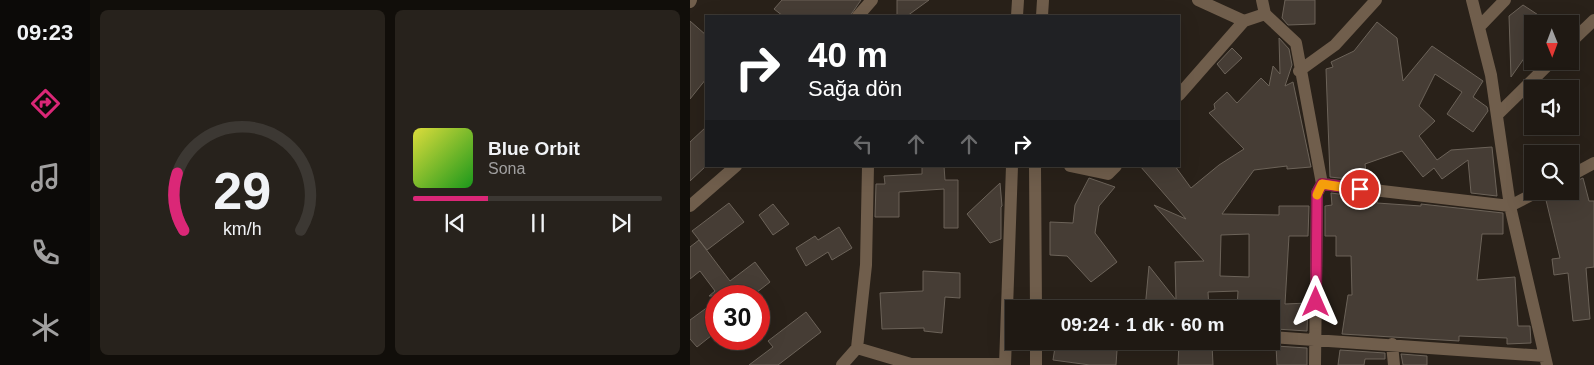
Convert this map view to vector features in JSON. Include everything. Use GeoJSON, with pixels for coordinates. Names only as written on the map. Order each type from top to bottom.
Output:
{"type":"FeatureCollection","features":[{"type":"Feature","properties":{"kind":"street"},"geometry":{"type":"LineString","coordinates":[[859,15],[872,0]]}},
{"type":"Feature","properties":{"kind":"street"},"geometry":{"type":"LineString","coordinates":[[1018,0],[1018,15]]}},
{"type":"Feature","properties":{"kind":"street"},"geometry":{"type":"LineString","coordinates":[[1042,15],[1043,0]]}},
{"type":"Feature","properties":{"kind":"street"},"geometry":{"type":"LineString","coordinates":[[1198,0],[1244,21]]}},
{"type":"Feature","properties":{"kind":"street"},"geometry":{"type":"LineString","coordinates":[[1262,0],[1265,14],[1296,44],[1322,184],[1317,193],[1315,365]]}},
{"type":"Feature","properties":{"kind":"street"},"geometry":{"type":"LineString","coordinates":[[1300,71],[1335,45],[1376,0]]}},
{"type":"Feature","properties":{"kind":"street"},"geometry":{"type":"LineString","coordinates":[[1280,337],[1392,344],[1546,360],[1510,206],[1491,75],[1472,0]]}},
{"type":"Feature","properties":{"kind":"street"},"geometry":{"type":"LineString","coordinates":[[1479,27],[1506,0]]}},
{"type":"Feature","properties":{"kind":"street"},"geometry":{"type":"LineString","coordinates":[[1180,94],[1244,21],[1265,14]]}},
{"type":"Feature","properties":{"kind":"street"},"geometry":{"type":"LineString","coordinates":[[1579,35],[1594,20]]}},
{"type":"Feature","properties":{"kind":"street"},"geometry":{"type":"LineString","coordinates":[[1497,115],[1543,70]]}},
{"type":"Feature","properties":{"kind":"street"},"geometry":{"type":"LineString","coordinates":[[690,206],[735,167]]}},
{"type":"Feature","properties":{"kind":"street"},"geometry":{"type":"LineString","coordinates":[[842,365],[857,348],[866,265],[868,167]]}},
{"type":"Feature","properties":{"kind":"street"},"geometry":{"type":"LineString","coordinates":[[857,348],[911,364],[1005,365],[1012,167]]}},
{"type":"Feature","properties":{"kind":"street"},"geometry":{"type":"LineString","coordinates":[[1035,167],[1036,300]]}},
{"type":"Feature","properties":{"kind":"street"},"geometry":{"type":"LineString","coordinates":[[1075,167],[1108,174],[1115,167]]}},
{"type":"Feature","properties":{"kind":"street"},"geometry":{"type":"LineString","coordinates":[[1579,173],[1593,168]]}},
{"type":"Feature","properties":{"kind":"street"},"geometry":{"type":"LineString","coordinates":[[1322,184],[1510,206],[1524,199]]}},
{"type":"Feature","properties":{"kind":"street"},"geometry":{"type":"LineString","coordinates":[[1392,344],[1394,365]]}},
{"type":"Feature","properties":{"kind":"street"},"geometry":{"type":"LineString","coordinates":[[1036,350],[1036,365]]}},
{"type":"Feature","properties":{"kind":"building"},"geometry":{"type":"Polygon","coordinates":[[[782,0],[861,0],[851,15],[782,15],[774,9],[782,0]]]}},
{"type":"Feature","properties":{"kind":"building"},"geometry":{"type":"Polygon","coordinates":[[[897,0],[929,0],[908,15],[897,15],[897,0]]]}},
{"type":"Feature","properties":{"kind":"building"},"geometry":{"type":"Polygon","coordinates":[[[1285,0],[1315,0],[1315,24],[1288,25],[1282,18],[1285,0]]]}},
{"type":"Feature","properties":{"kind":"building"},"geometry":{"type":"Polygon","coordinates":[[[1523,5],[1538,15],[1524,15],[1524,58],[1511,77],[1509,16],[1523,5]]]}},
{"type":"Feature","properties":{"kind":"building"},"geometry":{"type":"Polygon","coordinates":[[[690,21],[705,34],[705,80],[690,99],[690,21]]]}},
{"type":"Feature","properties":{"kind":"building"},"geometry":{"type":"Polygon","coordinates":[[[1377,22],[1397,38],[1403,81],[1432,46],[1483,81],[1473,97],[1487,107],[1488,111],[1473,132],[1447,114],[1462,92],[1435,74],[1419,106],[1435,121],[1419,136],[1437,160],[1451,150],[1492,147],[1497,196],[1471,193],[1468,160],[1442,179],[1434,168],[1423,177],[1402,151],[1365,164],[1367,181],[1330,177],[1326,69],[1333,67],[1331,62],[1354,51],[1377,22]]]}},
{"type":"Feature","properties":{"kind":"building"},"geometry":{"type":"Polygon","coordinates":[[[1279,38],[1289,49],[1292,65],[1285,86],[1293,82],[1311,167],[1287,169],[1287,166],[1254,170],[1222,214],[1279,215],[1279,206],[1309,206],[1308,236],[1289,236],[1285,304],[1308,303],[1307,331],[1280,329],[1280,300],[1237,300],[1238,291],[1208,292],[1208,300],[1176,300],[1175,262],[1204,261],[1154,205],[1186,219],[1141,167],[1176,167],[1191,188],[1219,165],[1244,149],[1209,113],[1215,109],[1214,104],[1227,92],[1237,103],[1261,78],[1269,86],[1273,66],[1280,74],[1279,38]],[[1249,234],[1221,235],[1220,276],[1249,277],[1249,234]]]}},
{"type":"Feature","properties":{"kind":"building"},"geometry":{"type":"Polygon","coordinates":[[[1232,48],[1242,58],[1225,74],[1217,64],[1232,48]]]}},
{"type":"Feature","properties":{"kind":"building"},"geometry":{"type":"Polygon","coordinates":[[[705,128],[705,167],[690,181],[690,142],[705,128]]]}},
{"type":"Feature","properties":{"kind":"building"},"geometry":{"type":"Polygon","coordinates":[[[922,167],[944,167],[945,180],[958,180],[958,228],[944,228],[944,189],[899,192],[899,217],[875,217],[876,184],[885,184],[884,176],[922,174],[922,167]]]}},
{"type":"Feature","properties":{"kind":"building"},"geometry":{"type":"Polygon","coordinates":[[[1089,178],[1115,187],[1099,206],[1095,233],[1117,262],[1091,282],[1067,256],[1050,255],[1050,222],[1073,223],[1075,205],[1089,178]]]}},
{"type":"Feature","properties":{"kind":"building"},"geometry":{"type":"Polygon","coordinates":[[[1583,178],[1589,201],[1594,201],[1594,267],[1586,268],[1590,319],[1573,321],[1568,273],[1554,275],[1552,259],[1560,258],[1546,200],[1579,200],[1579,180],[1583,178]]]}},
{"type":"Feature","properties":{"kind":"building"},"geometry":{"type":"Polygon","coordinates":[[[1000,183],[1002,206],[1001,239],[990,243],[967,214],[1000,183]]]}},
{"type":"Feature","properties":{"kind":"building"},"geometry":{"type":"Polygon","coordinates":[[[1331,193],[1377,199],[1377,203],[1421,206],[1421,204],[1503,213],[1503,234],[1482,234],[1477,280],[1515,277],[1518,326],[1530,326],[1531,343],[1507,344],[1507,338],[1459,336],[1459,341],[1342,334],[1348,295],[1352,295],[1351,256],[1336,256],[1336,236],[1325,236],[1325,206],[1332,205],[1331,193]]]}},
{"type":"Feature","properties":{"kind":"building"},"geometry":{"type":"Polygon","coordinates":[[[729,203],[744,222],[707,250],[692,231],[729,203]]]}},
{"type":"Feature","properties":{"kind":"building"},"geometry":{"type":"Polygon","coordinates":[[[773,204],[789,224],[773,235],[759,215],[773,204]]]}},
{"type":"Feature","properties":{"kind":"building"},"geometry":{"type":"Polygon","coordinates":[[[839,227],[852,248],[832,260],[828,252],[806,266],[796,248],[815,236],[818,240],[839,227]]]}},
{"type":"Feature","properties":{"kind":"building"},"geometry":{"type":"Polygon","coordinates":[[[699,240],[730,281],[755,262],[770,282],[766,285],[710,285],[700,271],[690,279],[690,247],[699,240]]]}},
{"type":"Feature","properties":{"kind":"building"},"geometry":{"type":"Polygon","coordinates":[[[1149,266],[1176,300],[1146,300],[1149,266]]]}},
{"type":"Feature","properties":{"kind":"building"},"geometry":{"type":"Polygon","coordinates":[[[923,271],[960,273],[960,298],[945,297],[942,333],[924,331],[924,328],[882,329],[880,293],[923,291],[923,271]]]}},
{"type":"Feature","properties":{"kind":"building"},"geometry":{"type":"Polygon","coordinates":[[[705,309],[705,341],[697,347],[690,339],[690,320],[705,309]]]}},
{"type":"Feature","properties":{"kind":"building"},"geometry":{"type":"Polygon","coordinates":[[[806,312],[821,332],[778,365],[749,365],[773,347],[770,339],[806,312]]]}},
{"type":"Feature","properties":{"kind":"building"},"geometry":{"type":"Polygon","coordinates":[[[1280,346],[1307,348],[1307,365],[1277,365],[1276,350],[1280,350],[1280,346]]]}},
{"type":"Feature","properties":{"kind":"building"},"geometry":{"type":"Polygon","coordinates":[[[1055,350],[1117,350],[1116,365],[1090,365],[1053,360],[1055,350]]]}},
{"type":"Feature","properties":{"kind":"building"},"geometry":{"type":"Polygon","coordinates":[[[1179,350],[1212,350],[1213,365],[1178,365],[1179,350]]]}},
{"type":"Feature","properties":{"kind":"building"},"geometry":{"type":"Polygon","coordinates":[[[1340,350],[1385,353],[1385,359],[1365,359],[1364,365],[1338,365],[1340,350]]]}},
{"type":"Feature","properties":{"kind":"building"},"geometry":{"type":"Polygon","coordinates":[[[1401,354],[1427,356],[1427,365],[1403,365],[1401,354]]]}},
{"type":"Feature","properties":{"kind":"slow traffic"},"geometry":{"type":"LineString","coordinates":[[1317,195],[1322,184],[1341,187]]}},
{"type":"Feature","properties":{"kind":"route"},"geometry":{"type":"LineString","coordinates":[[1316,302],[1317,193],[1322,184],[1360,189]]}}]}
